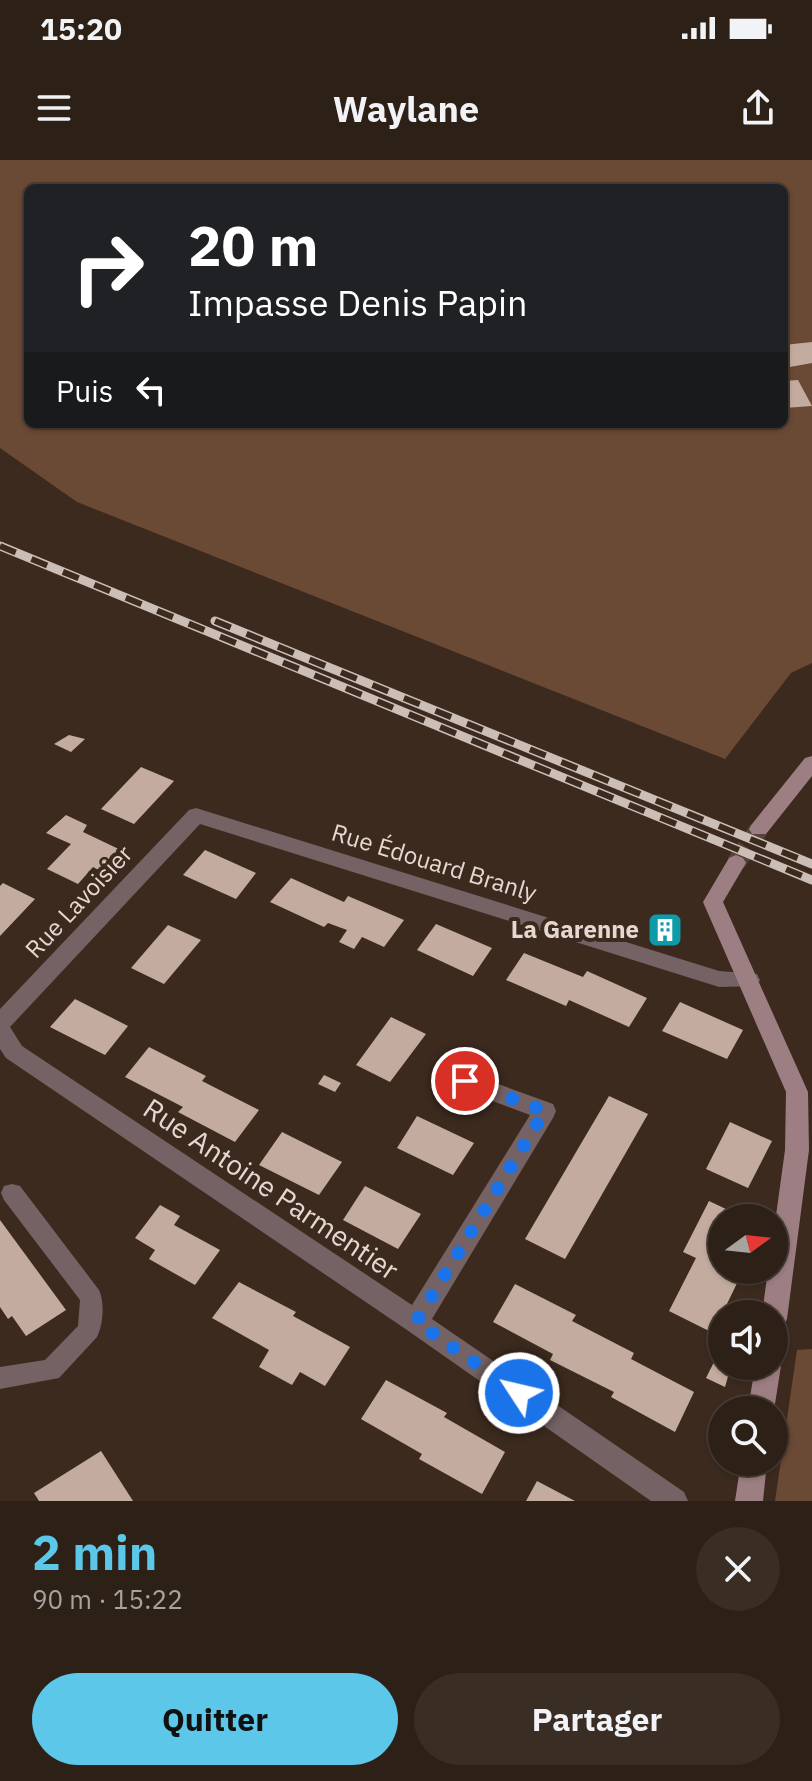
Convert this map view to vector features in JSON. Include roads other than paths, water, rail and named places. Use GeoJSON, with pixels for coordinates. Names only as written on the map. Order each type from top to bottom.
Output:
{"type":"FeatureCollection","features":[{"type":"Feature","properties":{"kind":"street"},"geometry":{"type":"LineString","coordinates":[[759,829],[812,763]]}},
{"type":"Feature","properties":{"kind":"street","name":"Rue Édouard Branly"},"geometry":{"type":"LineString","coordinates":[[196,815],[719,979],[749,980]]}},
{"type":"Feature","properties":{"kind":"street","name":"Rue Lavoisier"},"geometry":{"type":"LineString","coordinates":[[0,1023],[196,815]]}},
{"type":"Feature","properties":{"kind":"street"},"geometry":{"type":"LineString","coordinates":[[736,863],[713,902],[797,1092],[797,1150],[777,1300]]}},
{"type":"Feature","properties":{"kind":"street","name":"Rue Antoine Parmentier"},"geometry":{"type":"LineString","coordinates":[[0,1030],[14,1052],[416,1322],[674,1501]]}},
{"type":"Feature","properties":{"kind":"street"},"geometry":{"type":"LineString","coordinates":[[416,1322],[545,1111],[465,1081]]}},
{"type":"Feature","properties":{"kind":"street"},"geometry":{"type":"LineString","coordinates":[[749,1501],[752,1476]]}},
{"type":"Feature","properties":{"kind":"lane"},"geometry":{"type":"LineString","coordinates":[[0,1378],[51,1370],[89,1330],[91,1297],[12,1193]]}},
{"type":"Feature","properties":{"kind":"tunnel"},"geometry":{"type":"LineString","coordinates":[[736,863],[759,829]]}},
{"type":"Feature","properties":{"kind":"railway"},"geometry":{"type":"LineString","coordinates":[[0,546],[812,880]]}},
{"type":"Feature","properties":{"kind":"railway"},"geometry":{"type":"LineString","coordinates":[[215,621],[812,864]]}},
{"type":"Feature","properties":{"kind":"place","name":"La Garenne"},"geometry":{"type":"Point","coordinates":[665,930]}}]}
